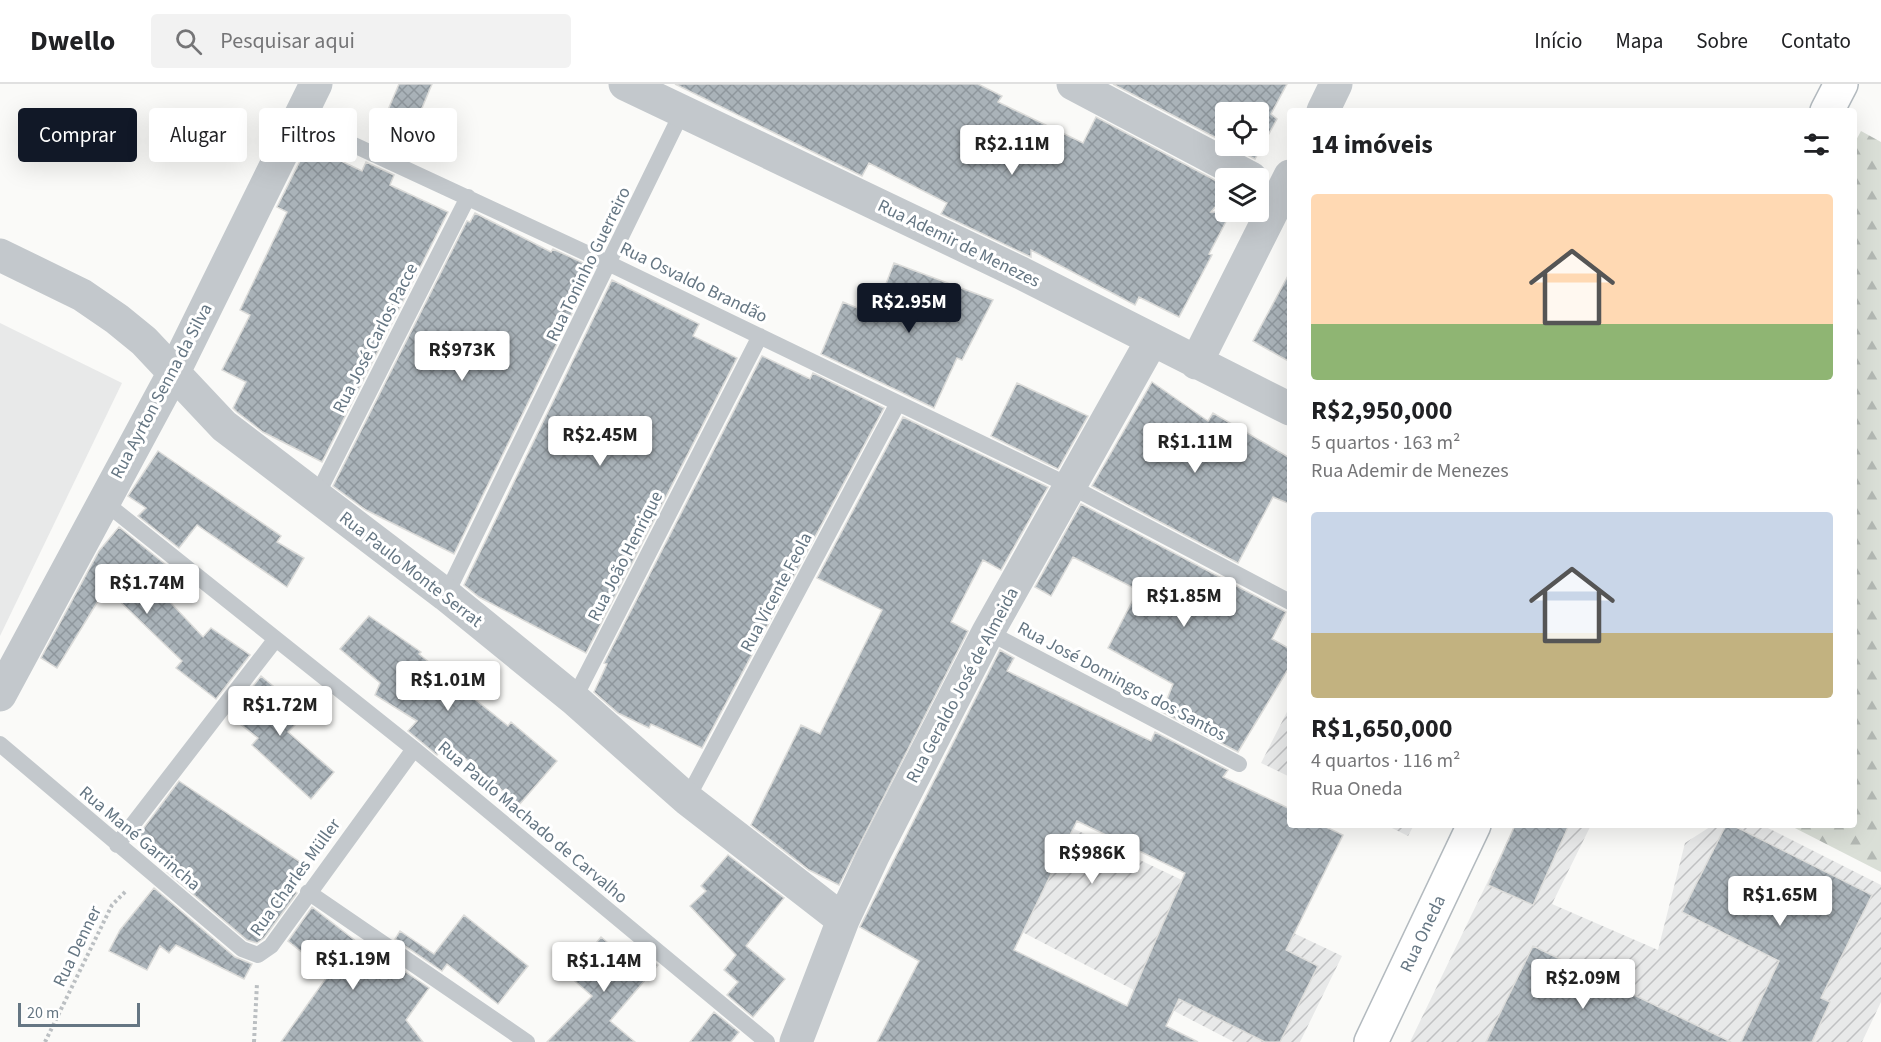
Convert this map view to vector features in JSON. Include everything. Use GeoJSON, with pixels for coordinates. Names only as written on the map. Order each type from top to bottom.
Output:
{"type":"FeatureCollection","features":[{"type":"Feature","properties":{"kind":"street","name":"Rua Ayrton Senna da Silva"},"geometry":{"type":"LineString","coordinates":[[305,108],[316,84]]}},
{"type":"Feature","properties":{"kind":"street","name":"Rua Ademir de Menezes"},"geometry":{"type":"LineString","coordinates":[[625,84],[1021,273],[1287,408]]}},
{"type":"Feature","properties":{"kind":"street"},"geometry":{"type":"LineString","coordinates":[[1073,84],[1232,168]]}},
{"type":"Feature","properties":{"kind":"street"},"geometry":{"type":"LineString","coordinates":[[1324,108],[1336,84]]}},
{"type":"Feature","properties":{"kind":"street"},"geometry":{"type":"LineString","coordinates":[[1829,108],[1841,84]]}},
{"type":"Feature","properties":{"kind":"street","name":"Rua Ayrton Senna da Silva"},"geometry":{"type":"LineString","coordinates":[[0,695],[174,372],[279,162]]}},
{"type":"Feature","properties":{"kind":"street"},"geometry":{"type":"LineString","coordinates":[[1196,363],[1276,184]]}},
{"type":"Feature","properties":{"kind":"street","name":"Rua Paulo Monte Serrat"},"geometry":{"type":"LineString","coordinates":[[0,255],[82,296],[144,341],[224,426],[446,595],[574,699],[687,799],[843,920]]}},
{"type":"Feature","properties":{"kind":"street","name":"Rua Geraldo José de Almeida"},"geometry":{"type":"LineString","coordinates":[[796,1042],[843,920],[873,856],[988,632],[1068,485],[1152,340]]}},
{"type":"Feature","properties":{"kind":"street","name":"Rua Oneda"},"geometry":{"type":"LineString","coordinates":[[1371,1042],[1473,828]]}},
{"type":"Feature","properties":{"kind":"lane","name":"Rua Toninho Guerreiro"},"geometry":{"type":"LineString","coordinates":[[446,595],[610,264],[683,110]]}},
{"type":"Feature","properties":{"kind":"lane","name":"Rua Osvaldo Brandão"},"geometry":{"type":"LineString","coordinates":[[357,146],[610,264],[1068,485],[1287,600]]}},
{"type":"Feature","properties":{"kind":"lane","name":"Rua José Carlos Pacce"},"geometry":{"type":"LineString","coordinates":[[317,495],[468,197]]}},
{"type":"Feature","properties":{"kind":"lane","name":"Rua João Henrique"},"geometry":{"type":"LineString","coordinates":[[574,699],[760,336]]}},
{"type":"Feature","properties":{"kind":"lane","name":"Rua Vicente Feola"},"geometry":{"type":"LineString","coordinates":[[687,799],[898,403]]}},
{"type":"Feature","properties":{"kind":"lane","name":"Rua Paulo Machado de Carvalho"},"geometry":{"type":"LineString","coordinates":[[103,501],[274,640],[414,749],[767,1042]]}},
{"type":"Feature","properties":{"kind":"lane","name":"Rua José Domingos dos Santos"},"geometry":{"type":"LineString","coordinates":[[988,632],[1239,764]]}},
{"type":"Feature","properties":{"kind":"lane"},"geometry":{"type":"LineString","coordinates":[[117,845],[274,640]]}},
{"type":"Feature","properties":{"kind":"lane","name":"Rua Mané Garrincha"},"geometry":{"type":"LineString","coordinates":[[0,744],[242,949],[258,955]]}},
{"type":"Feature","properties":{"kind":"lane","name":"Rua Charles Müller"},"geometry":{"type":"LineString","coordinates":[[258,955],[271,946],[414,749]]}},
{"type":"Feature","properties":{"kind":"lane"},"geometry":{"type":"LineString","coordinates":[[308,892],[526,1042]]}},
{"type":"Feature","properties":{"kind":"path","name":"Rua Denner"},"geometry":{"type":"LineString","coordinates":[[45,1042],[112,905],[146,870]]}},
{"type":"Feature","properties":{"kind":"path","name":"Rua Charles Müller"},"geometry":{"type":"LineString","coordinates":[[254,1042],[258,955]]}},
{"type":"Feature","properties":{"kind":"shaded area"},"geometry":{"type":"Polygon","coordinates":[[[0,323],[122,383],[0,636],[0,323]]]}},
{"type":"Feature","properties":{"kind":"shaded area"},"geometry":{"type":"Polygon","coordinates":[[[1287,712],[1287,776],[1261,763],[1287,712]]]}},
{"type":"Feature","properties":{"kind":"shaded area"},"geometry":{"type":"Polygon","coordinates":[[[969,779],[1342,956],[1300,1042],[1234,1042],[918,878],[969,779]]]}},
{"type":"Feature","properties":{"kind":"shaded area"},"geometry":{"type":"Polygon","coordinates":[[[1392,828],[1412,828],[1408,836],[1392,828]]]}},
{"type":"Feature","properties":{"kind":"shaded area"},"geometry":{"type":"Polygon","coordinates":[[[1514,828],[1590,828],[1552,904],[1658,950],[1685,843],[1708,828],[1768,828],[1881,885],[1881,1002],[1862,1042],[1410,1042],[1514,828]]]}},
{"type":"Feature","properties":{"kind":"green space"},"geometry":{"type":"Polygon","coordinates":[[[1861,131],[1881,142],[1881,872],[1795,828],[1857,828],[1857,138],[1861,131]]]}},
{"type":"Feature","properties":{"kind":"building"},"geometry":{"type":"Polygon","coordinates":[[[399,84],[432,84],[422,108],[389,108],[399,84]]]}},
{"type":"Feature","properties":{"kind":"building"},"geometry":{"type":"Polygon","coordinates":[[[675,84],[978,84],[1002,96],[998,102],[1083,143],[1096,117],[1215,180],[1215,207],[1211,212],[1215,212],[1215,222],[1226,222],[1209,254],[1212,255],[1179,317],[1139,297],[1135,305],[1031,250],[1031,257],[941,214],[947,203],[869,163],[862,176],[675,84]]]}},
{"type":"Feature","properties":{"kind":"building"},"geometry":{"type":"Polygon","coordinates":[[[1113,84],[1287,84],[1271,114],[1277,119],[1269,134],[1269,102],[1215,102],[1215,137],[1113,84]]]}},
{"type":"Feature","properties":{"kind":"building"},"geometry":{"type":"Polygon","coordinates":[[[300,162],[343,162],[362,171],[366,162],[394,175],[390,185],[448,212],[322,462],[263,432],[237,412],[233,408],[246,382],[222,370],[250,315],[240,310],[287,212],[277,207],[300,162]]]}},
{"type":"Feature","properties":{"kind":"building"},"geometry":{"type":"Polygon","coordinates":[[[475,213],[551,252],[553,249],[594,268],[454,554],[366,510],[333,486],[467,221],[470,222],[475,213]]]}},
{"type":"Feature","properties":{"kind":"building"},"geometry":{"type":"Polygon","coordinates":[[[894,263],[993,300],[962,360],[957,358],[934,408],[821,354],[843,302],[874,315],[894,263]]]}},
{"type":"Feature","properties":{"kind":"building"},"geometry":{"type":"Polygon","coordinates":[[[1287,278],[1287,360],[1253,341],[1287,278]]]}},
{"type":"Feature","properties":{"kind":"building"},"geometry":{"type":"Polygon","coordinates":[[[612,280],[699,324],[693,336],[737,358],[586,653],[479,597],[464,585],[612,280]]]}},
{"type":"Feature","properties":{"kind":"building"},"geometry":{"type":"Polygon","coordinates":[[[762,356],[810,379],[813,373],[884,408],[702,748],[651,724],[649,728],[618,713],[594,692],[607,664],[604,663],[762,356]]]}},
{"type":"Feature","properties":{"kind":"building"},"geometry":{"type":"Polygon","coordinates":[[[1152,382],[1208,421],[1213,413],[1287,456],[1287,503],[1273,497],[1238,563],[1092,486],[1152,382]]]}},
{"type":"Feature","properties":{"kind":"building"},"geometry":{"type":"Polygon","coordinates":[[[1017,383],[1088,416],[1058,469],[991,436],[1017,383]]]}},
{"type":"Feature","properties":{"kind":"building"},"geometry":{"type":"Polygon","coordinates":[[[903,417],[1048,487],[1001,570],[983,560],[951,622],[968,631],[839,885],[809,870],[751,825],[801,725],[820,734],[882,610],[817,578],[903,417]]]}},
{"type":"Feature","properties":{"kind":"building"},"geometry":{"type":"Polygon","coordinates":[[[158,451],[281,536],[277,542],[304,558],[287,587],[197,525],[179,548],[138,516],[146,508],[128,496],[158,451]]]}},
{"type":"Feature","properties":{"kind":"building"},"geometry":{"type":"Polygon","coordinates":[[[1081,504],[1286,612],[1272,639],[1287,647],[1287,671],[1238,752],[1162,712],[1173,684],[1108,648],[1138,590],[1073,557],[1051,596],[1035,587],[1081,504]]]}},
{"type":"Feature","properties":{"kind":"building"},"geometry":{"type":"Polygon","coordinates":[[[119,527],[165,564],[151,582],[203,637],[211,628],[250,655],[216,699],[176,668],[182,661],[106,588],[57,668],[41,658],[99,551],[119,527]]]}},
{"type":"Feature","properties":{"kind":"building"},"geometry":{"type":"Polygon","coordinates":[[[369,616],[421,652],[419,654],[508,726],[511,722],[557,761],[519,805],[447,743],[437,755],[408,731],[417,721],[375,695],[380,683],[340,649],[369,616]]]}},
{"type":"Feature","properties":{"kind":"building"},"geometry":{"type":"Polygon","coordinates":[[[1000,650],[1014,658],[1007,671],[1151,741],[1155,732],[1228,770],[1223,777],[1287,808],[1287,828],[1328,828],[1343,835],[1286,950],[1318,966],[1280,1042],[1265,1042],[1179,999],[1166,1026],[1198,1042],[877,1042],[919,961],[860,927],[1000,650]],[[1077,821],[1014,950],[1127,1006],[1185,873],[1077,821]]]}},
{"type":"Feature","properties":{"kind":"building"},"geometry":{"type":"Polygon","coordinates":[[[261,676],[279,691],[278,693],[302,718],[288,732],[334,772],[311,799],[252,745],[258,738],[230,716],[261,676]]]}},
{"type":"Feature","properties":{"kind":"building"},"geometry":{"type":"Polygon","coordinates":[[[179,781],[306,866],[290,887],[297,893],[264,938],[257,943],[247,940],[167,872],[174,864],[137,837],[179,781]]]}},
{"type":"Feature","properties":{"kind":"building"},"geometry":{"type":"Polygon","coordinates":[[[1514,828],[1568,828],[1533,905],[1488,885],[1514,828]]]}},
{"type":"Feature","properties":{"kind":"building"},"geometry":{"type":"Polygon","coordinates":[[[1724,828],[1738,828],[1872,895],[1821,998],[1830,1002],[1812,1042],[1741,1042],[1779,961],[1682,912],[1724,828]]]}},
{"type":"Feature","properties":{"kind":"building"},"geometry":{"type":"Polygon","coordinates":[[[728,855],[784,898],[746,946],[785,979],[753,1017],[727,995],[738,982],[724,970],[736,955],[690,906],[706,891],[701,886],[728,855]]]}},
{"type":"Feature","properties":{"kind":"building"},"geometry":{"type":"Polygon","coordinates":[[[154,888],[235,957],[252,964],[244,979],[176,945],[169,953],[160,946],[147,970],[109,951],[120,930],[154,888]]]}},
{"type":"Feature","properties":{"kind":"building"},"geometry":{"type":"Polygon","coordinates":[[[312,907],[383,962],[385,958],[429,988],[406,1020],[423,1042],[281,1042],[329,974],[288,941],[312,907]]]}},
{"type":"Feature","properties":{"kind":"building"},"geometry":{"type":"Polygon","coordinates":[[[464,915],[528,966],[498,1004],[447,964],[442,971],[395,939],[400,931],[434,954],[464,915]]]}},
{"type":"Feature","properties":{"kind":"building"},"geometry":{"type":"Polygon","coordinates":[[[601,937],[627,959],[637,948],[658,965],[610,1021],[635,1042],[547,1042],[592,996],[569,976],[601,937]]]}},
{"type":"Feature","properties":{"kind":"building"},"geometry":{"type":"Polygon","coordinates":[[[1533,946],[1731,1042],[1486,1042],[1533,946]]]}},
{"type":"Feature","properties":{"kind":"building"},"geometry":{"type":"Polygon","coordinates":[[[714,1012],[739,1032],[731,1042],[690,1042],[714,1012]]]}}]}
